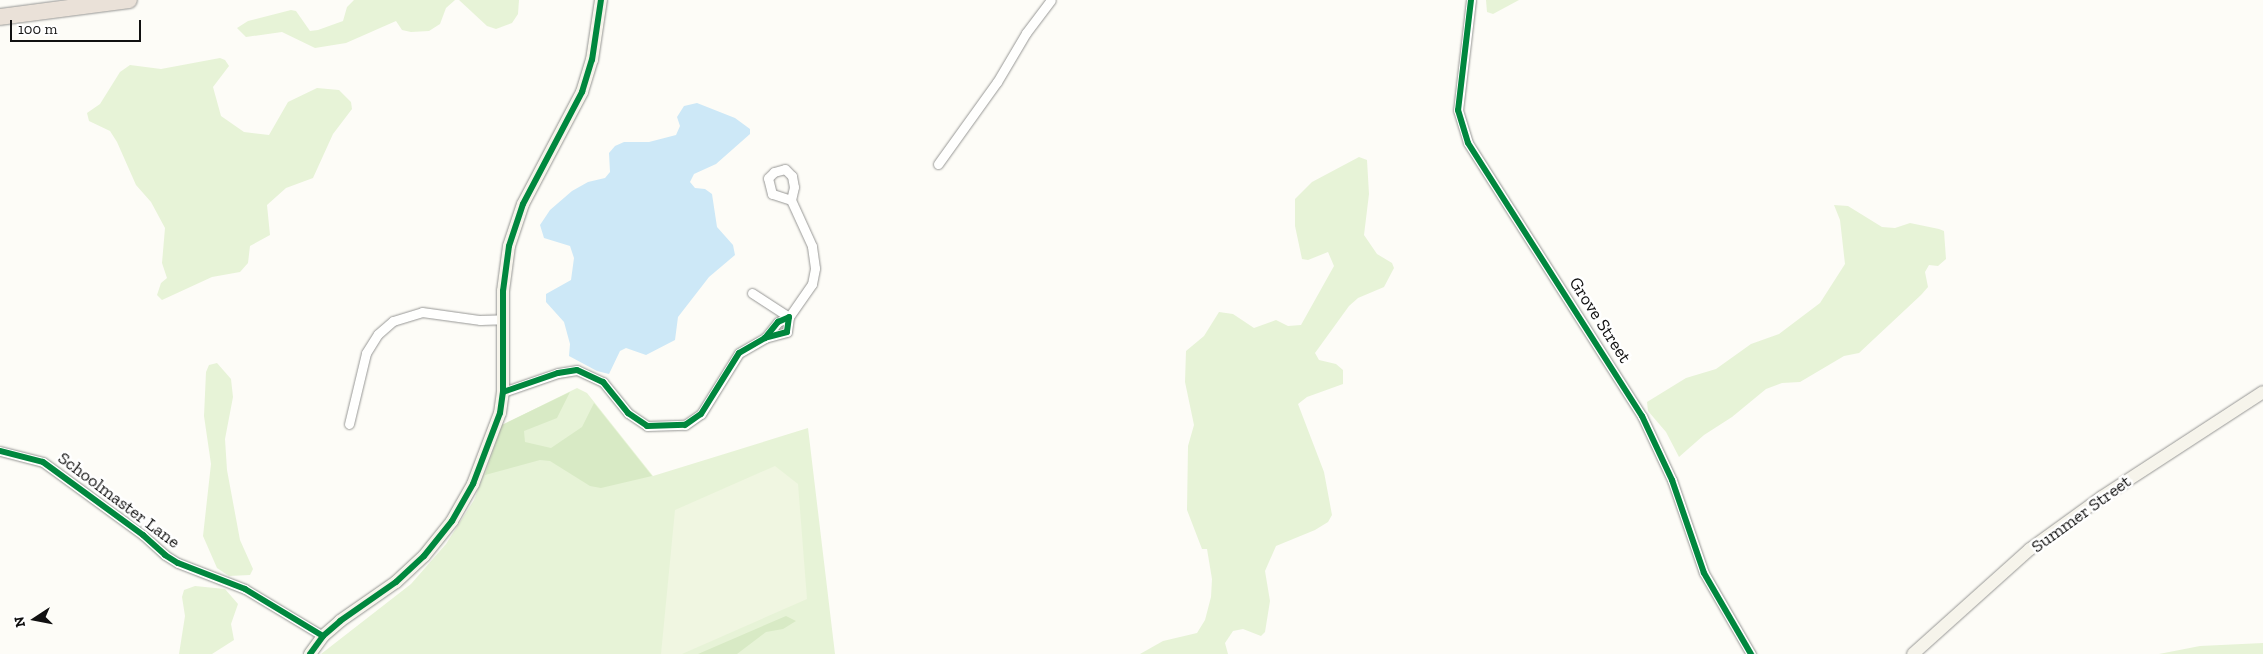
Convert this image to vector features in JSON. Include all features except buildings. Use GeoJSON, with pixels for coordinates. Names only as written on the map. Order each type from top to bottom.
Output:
{"type":"FeatureCollection","features":[{"type":"Feature","properties":{"kind":"highway"},"geometry":{"type":"LineString","coordinates":[[0,17],[129,0]]}},
{"type":"Feature","properties":{"kind":"street"},"geometry":{"type":"LineString","coordinates":[[310,654],[323,636],[396,582],[424,556],[452,521],[474,484],[500,413],[503,392],[503,291],[509,246],[523,204],[582,92],[592,60],[601,0]]}},
{"type":"Feature","properties":{"kind":"street"},"geometry":{"type":"LineString","coordinates":[[938,164],[997,82],[1026,33],[1051,0]]}},
{"type":"Feature","properties":{"kind":"street","name":"Grove Street"},"geometry":{"type":"LineString","coordinates":[[1471,0],[1458,110],[1468,143],[1642,416],[1672,480],[1704,573],[1751,654]]}},
{"type":"Feature","properties":{"kind":"street"},"geometry":{"type":"LineString","coordinates":[[503,392],[558,373],[577,370],[603,382],[628,413],[647,426],[685,425],[701,414],[739,353],[765,338],[778,322],[789,317],[806,297],[815,268],[812,246],[791,200]]}},
{"type":"Feature","properties":{"kind":"street"},"geometry":{"type":"LineString","coordinates":[[752,293],[789,317]]}},
{"type":"Feature","properties":{"kind":"street"},"geometry":{"type":"LineString","coordinates":[[348,424],[366,353],[378,334],[393,321],[422,312],[480,320],[504,319]]}},
{"type":"Feature","properties":{"kind":"street","name":"Summer Street"},"geometry":{"type":"LineString","coordinates":[[1913,654],[2030,549],[2102,497],[2263,392]]}},
{"type":"Feature","properties":{"kind":"street","name":"Schoolmaster Lane"},"geometry":{"type":"LineString","coordinates":[[0,451],[43,462],[143,535],[165,555],[178,563],[245,588],[323,636]]}},
{"type":"Feature","properties":{"kind":"green space"},"geometry":{"type":"Polygon","coordinates":[[[354,0],[455,0],[446,8],[440,24],[429,31],[411,32],[402,30],[396,21],[346,43],[315,48],[282,32],[246,37],[237,28],[248,21],[291,10],[296,11],[310,31],[318,30],[343,21],[347,7],[354,0]]]}},
{"type":"Feature","properties":{"kind":"green space"},"geometry":{"type":"Polygon","coordinates":[[[459,0],[519,0],[518,14],[512,23],[496,29],[487,26],[459,0]]]}},
{"type":"Feature","properties":{"kind":"green space"},"geometry":{"type":"Polygon","coordinates":[[[1486,0],[1519,0],[1493,14],[1487,12],[1486,0]]]}},
{"type":"Feature","properties":{"kind":"green space"},"geometry":{"type":"Polygon","coordinates":[[[220,58],[225,60],[229,66],[213,87],[221,116],[244,132],[269,135],[288,102],[317,88],[339,90],[351,102],[352,109],[333,134],[313,178],[286,188],[267,205],[270,235],[250,246],[248,263],[240,272],[212,277],[162,300],[157,295],[161,283],[167,278],[162,263],[165,228],[151,202],[136,185],[117,142],[110,131],[89,121],[87,113],[100,104],[120,72],[130,65],[161,69],[220,58]]]}},
{"type":"Feature","properties":{"kind":"green space"},"geometry":{"type":"Polygon","coordinates":[[[1359,157],[1367,160],[1369,194],[1364,235],[1377,254],[1392,263],[1394,268],[1384,287],[1358,298],[1349,306],[1315,353],[1319,360],[1336,364],[1343,370],[1343,384],[1307,397],[1298,404],[1324,472],[1332,515],[1328,522],[1315,530],[1276,546],[1265,571],[1270,601],[1265,632],[1261,636],[1243,629],[1233,631],[1225,643],[1228,654],[1140,654],[1163,641],[1197,633],[1205,620],[1211,597],[1212,579],[1207,549],[1202,549],[1187,510],[1188,446],[1194,425],[1185,382],[1186,351],[1204,336],[1219,312],[1233,314],[1254,328],[1276,320],[1288,326],[1301,325],[1334,266],[1328,252],[1308,260],[1302,259],[1295,226],[1295,199],[1312,182],[1359,157]]]}},
{"type":"Feature","properties":{"kind":"green space"},"geometry":{"type":"Polygon","coordinates":[[[1834,205],[1848,206],[1882,227],[1895,228],[1910,223],[1944,231],[1946,259],[1938,266],[1929,265],[1925,272],[1928,287],[1859,353],[1844,356],[1800,382],[1782,383],[1766,389],[1732,417],[1704,435],[1679,457],[1666,432],[1648,411],[1647,402],[1686,378],[1716,369],[1751,344],[1779,334],[1820,303],[1845,264],[1840,220],[1834,205]]]}},
{"type":"Feature","properties":{"kind":"green space"},"geometry":{"type":"Polygon","coordinates":[[[217,363],[231,379],[233,397],[225,439],[227,470],[240,540],[253,569],[250,575],[229,576],[217,568],[203,536],[211,464],[204,416],[206,372],[209,365],[217,363]]]}},
{"type":"Feature","properties":{"kind":"green space"},"geometry":{"type":"Polygon","coordinates":[[[577,388],[587,393],[653,476],[808,428],[835,654],[321,654],[411,584],[446,544],[474,500],[502,425],[577,388]]]}},
{"type":"Feature","properties":{"kind":"green space"},"geometry":{"type":"Polygon","coordinates":[[[570,392],[557,418],[524,431],[525,442],[551,448],[582,427],[594,403],[652,476],[601,488],[590,486],[550,461],[540,460],[485,475],[502,425],[570,392]]]}},
{"type":"Feature","properties":{"kind":"green space"},"geometry":{"type":"Polygon","coordinates":[[[775,466],[798,484],[807,599],[682,654],[661,654],[675,510],[775,466]]]}},
{"type":"Feature","properties":{"kind":"green space"},"geometry":{"type":"Polygon","coordinates":[[[195,586],[225,589],[238,604],[231,624],[234,640],[212,654],[179,654],[185,616],[182,597],[184,590],[195,586]]]}},
{"type":"Feature","properties":{"kind":"green space"},"geometry":{"type":"Polygon","coordinates":[[[786,616],[796,621],[783,629],[766,632],[737,654],[698,654],[786,616]]]}},
{"type":"Feature","properties":{"kind":"green space"},"geometry":{"type":"Polygon","coordinates":[[[2263,643],[2263,654],[2159,654],[2200,646],[2263,643]]]}},
{"type":"Feature","properties":{"kind":"water"},"geometry":{"type":"Polygon","coordinates":[[[697,103],[735,118],[750,129],[750,134],[716,164],[694,174],[690,182],[695,188],[705,189],[712,194],[717,227],[733,245],[735,255],[709,277],[678,317],[675,340],[646,355],[626,348],[620,351],[609,374],[597,371],[569,356],[570,344],[564,322],[546,302],[546,294],[571,280],[574,258],[570,246],[544,238],[540,225],[550,210],[572,191],[588,182],[605,178],[610,172],[609,153],[615,146],[624,142],[649,142],[676,135],[680,126],[677,117],[684,106],[697,103]]]}},
{"type":"Feature","properties":{"kind":"cycle path"},"geometry":{"type":"LineString","coordinates":[[310,654],[323,636],[340,621],[396,582],[424,556],[452,521],[473,484],[500,413],[503,392],[503,291],[509,246],[523,204],[582,92],[592,60],[601,0]]}},
{"type":"Feature","properties":{"kind":"cycle path"},"geometry":{"type":"LineString","coordinates":[[1471,0],[1458,110],[1468,143],[1642,416],[1672,480],[1704,573],[1751,654]]}},
{"type":"Feature","properties":{"kind":"cycle path"},"geometry":{"type":"LineString","coordinates":[[503,392],[558,373],[577,370],[603,382],[628,413],[647,426],[685,425],[701,414],[739,353],[765,338],[778,322],[789,317],[787,332],[765,338]]}},
{"type":"Feature","properties":{"kind":"cycle path"},"geometry":{"type":"LineString","coordinates":[[0,451],[43,462],[143,535],[165,555],[178,563],[245,589],[323,636]]}}]}
